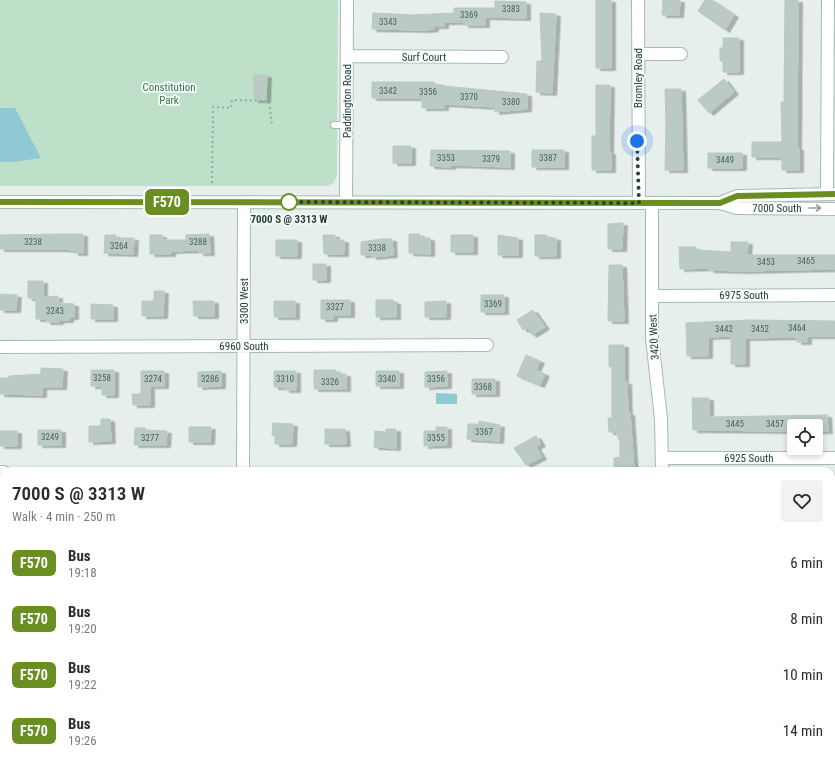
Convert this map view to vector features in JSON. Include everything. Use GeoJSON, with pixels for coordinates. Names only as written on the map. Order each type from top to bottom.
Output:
{"type":"FeatureCollection","features":[{"type":"Feature","properties":{"kind":"street","name":"Paddington Road"},"geometry":{"type":"LineString","coordinates":[[346,202],[347,0]]}},
{"type":"Feature","properties":{"kind":"street","name":"Bromley Road"},"geometry":{"type":"LineString","coordinates":[[638,0],[639,203]]}},
{"type":"Feature","properties":{"kind":"street"},"geometry":{"type":"LineString","coordinates":[[828,0],[831,194]]}},
{"type":"Feature","properties":{"kind":"street"},"geometry":{"type":"LineString","coordinates":[[638,54],[681,54]]}},
{"type":"Feature","properties":{"kind":"street","name":"Surf Court"},"geometry":{"type":"LineString","coordinates":[[347,56],[502,57]]}},
{"type":"Feature","properties":{"kind":"street","name":"7000 South"},"geometry":{"type":"LineString","coordinates":[[720,203],[737,196],[831,194]]}},
{"type":"Feature","properties":{"kind":"street","name":"7000 South"},"geometry":{"type":"LineString","coordinates":[[0,202],[720,203],[737,208],[835,208]]}},
{"type":"Feature","properties":{"kind":"street","name":"3300 West"},"geometry":{"type":"LineString","coordinates":[[243,467],[245,346],[244,202]]}},
{"type":"Feature","properties":{"kind":"street","name":"3420 West"},"geometry":{"type":"LineString","coordinates":[[652,203],[652,338],[661,419],[662,467]]}},
{"type":"Feature","properties":{"kind":"street","name":"6975 South"},"geometry":{"type":"LineString","coordinates":[[652,296],[835,295]]}},
{"type":"Feature","properties":{"kind":"street","name":"6960 South"},"geometry":{"type":"LineString","coordinates":[[0,346],[487,345]]}},
{"type":"Feature","properties":{"kind":"street","name":"6925 South"},"geometry":{"type":"LineString","coordinates":[[662,458],[835,458]]}},
{"type":"Feature","properties":{"kind":"lane"},"geometry":{"type":"LineString","coordinates":[[334,124],[347,125]]}},
{"type":"Feature","properties":{"kind":"path"},"geometry":{"type":"LineString","coordinates":[[212,183],[213,107],[231,108],[232,100],[269,101],[272,125]]}},
{"type":"Feature","properties":{"kind":"green space","name":"Constitution Park"},"geometry":{"type":"Polygon","coordinates":[[[0,0],[338,0],[337,174],[334,181],[332,184],[325,186],[0,186],[0,0]]]}},
{"type":"Feature","properties":{"kind":"water"},"geometry":{"type":"Polygon","coordinates":[[[0,108],[15,108],[41,158],[13,162],[0,162],[0,108]]]}},
{"type":"Feature","properties":{"kind":"water"},"geometry":{"type":"Polygon","coordinates":[[[436,393],[457,394],[457,404],[436,404],[436,393]]]}},
{"type":"Feature","properties":{"kind":"building"},"geometry":{"type":"Polygon","coordinates":[[[596,0],[611,0],[611,68],[596,68],[596,0]]]}},
{"type":"Feature","properties":{"kind":"building"},"geometry":{"type":"Polygon","coordinates":[[[663,0],[680,0],[679,15],[662,15],[663,0]]]}},
{"type":"Feature","properties":{"kind":"building"},"geometry":{"type":"Polygon","coordinates":[[[705,0],[712,0],[734,15],[725,30],[698,11],[705,0]]]}},
{"type":"Feature","properties":{"kind":"building"},"geometry":{"type":"Polygon","coordinates":[[[785,0],[798,0],[797,148],[799,148],[799,170],[782,170],[782,157],[752,157],[752,142],[782,142],[781,102],[784,102],[785,0]]]}},
{"type":"Feature","properties":{"kind":"building"},"geometry":{"type":"Polygon","coordinates":[[[495,1],[526,2],[526,18],[485,17],[485,25],[464,25],[464,22],[444,22],[444,26],[434,26],[434,29],[425,30],[372,29],[373,13],[412,15],[454,13],[454,8],[495,8],[495,1]]]}},
{"type":"Feature","properties":{"kind":"building"},"geometry":{"type":"Polygon","coordinates":[[[540,13],[556,14],[552,93],[536,92],[537,61],[542,61],[540,13]]]}},
{"type":"Feature","properties":{"kind":"building"},"geometry":{"type":"Polygon","coordinates":[[[723,38],[739,38],[739,72],[723,72],[723,61],[720,61],[720,48],[723,48],[723,38]]]}},
{"type":"Feature","properties":{"kind":"building"},"geometry":{"type":"Polygon","coordinates":[[[254,75],[267,75],[266,100],[254,100],[254,75]]]}},
{"type":"Feature","properties":{"kind":"building"},"geometry":{"type":"Polygon","coordinates":[[[724,79],[734,92],[709,113],[698,100],[724,79]]]}},
{"type":"Feature","properties":{"kind":"building"},"geometry":{"type":"Polygon","coordinates":[[[372,82],[434,82],[434,85],[527,94],[527,109],[495,112],[495,107],[444,104],[444,108],[422,108],[422,98],[372,98],[372,82]]]}},
{"type":"Feature","properties":{"kind":"building"},"geometry":{"type":"Polygon","coordinates":[[[596,85],[610,85],[609,152],[611,152],[611,170],[592,170],[592,136],[596,136],[596,85]]]}},
{"type":"Feature","properties":{"kind":"building"},"geometry":{"type":"Polygon","coordinates":[[[665,89],[681,89],[683,170],[665,170],[665,89]]]}},
{"type":"Feature","properties":{"kind":"building"},"geometry":{"type":"Polygon","coordinates":[[[393,146],[411,146],[411,163],[393,163],[393,146]]]}},
{"type":"Feature","properties":{"kind":"building"},"geometry":{"type":"Polygon","coordinates":[[[431,150],[510,151],[510,167],[451,165],[451,167],[430,166],[431,150]]]}},
{"type":"Feature","properties":{"kind":"building"},"geometry":{"type":"Polygon","coordinates":[[[532,150],[564,150],[564,167],[532,167],[532,150]]]}},
{"type":"Feature","properties":{"kind":"building"},"geometry":{"type":"Polygon","coordinates":[[[708,153],[742,153],[742,168],[708,168],[708,153]]]}},
{"type":"Feature","properties":{"kind":"building"},"geometry":{"type":"Polygon","coordinates":[[[623,223],[622,249],[608,249],[608,224],[623,223]]]}},
{"type":"Feature","properties":{"kind":"building"},"geometry":{"type":"Polygon","coordinates":[[[83,234],[83,253],[74,253],[74,250],[61,249],[0,249],[0,235],[83,234]]]}},
{"type":"Feature","properties":{"kind":"building"},"geometry":{"type":"Polygon","coordinates":[[[209,234],[210,253],[199,253],[199,250],[171,251],[171,254],[150,254],[150,235],[162,235],[162,240],[186,240],[186,235],[209,234]]]}},
{"type":"Feature","properties":{"kind":"building"},"geometry":{"type":"Polygon","coordinates":[[[409,234],[420,234],[420,238],[430,238],[430,254],[409,253],[409,234]]]}},
{"type":"Feature","properties":{"kind":"building"},"geometry":{"type":"Polygon","coordinates":[[[105,235],[116,235],[116,238],[134,238],[133,254],[104,253],[105,235]]]}},
{"type":"Feature","properties":{"kind":"building"},"geometry":{"type":"Polygon","coordinates":[[[323,235],[335,235],[335,240],[344,240],[344,254],[324,254],[323,235]]]}},
{"type":"Feature","properties":{"kind":"building"},"geometry":{"type":"Polygon","coordinates":[[[451,235],[473,235],[473,252],[451,252],[451,235]]]}},
{"type":"Feature","properties":{"kind":"building"},"geometry":{"type":"Polygon","coordinates":[[[498,235],[518,238],[518,255],[498,255],[498,235]]]}},
{"type":"Feature","properties":{"kind":"building"},"geometry":{"type":"Polygon","coordinates":[[[535,235],[547,235],[547,238],[556,238],[556,256],[535,256],[535,235]]]}},
{"type":"Feature","properties":{"kind":"building"},"geometry":{"type":"Polygon","coordinates":[[[392,239],[393,255],[372,257],[372,255],[361,255],[361,242],[392,239]]]}},
{"type":"Feature","properties":{"kind":"building"},"geometry":{"type":"Polygon","coordinates":[[[276,240],[297,240],[297,256],[276,256],[276,240]]]}},
{"type":"Feature","properties":{"kind":"building"},"geometry":{"type":"Polygon","coordinates":[[[731,242],[748,242],[747,255],[835,255],[835,269],[743,271],[709,270],[710,268],[680,269],[679,247],[696,247],[696,250],[731,252],[731,242]]]}},
{"type":"Feature","properties":{"kind":"building"},"geometry":{"type":"Polygon","coordinates":[[[313,264],[326,264],[326,280],[313,280],[313,264]]]}},
{"type":"Feature","properties":{"kind":"building"},"geometry":{"type":"Polygon","coordinates":[[[609,265],[622,265],[624,321],[608,321],[609,265]]]}},
{"type":"Feature","properties":{"kind":"building"},"geometry":{"type":"Polygon","coordinates":[[[28,281],[43,281],[43,297],[58,296],[58,303],[74,304],[74,317],[69,317],[69,320],[59,320],[59,322],[46,322],[46,319],[36,319],[36,298],[28,298],[28,281]]]}},
{"type":"Feature","properties":{"kind":"building"},"geometry":{"type":"Polygon","coordinates":[[[154,291],[164,291],[163,316],[142,316],[142,301],[154,301],[154,291]]]}},
{"type":"Feature","properties":{"kind":"building"},"geometry":{"type":"Polygon","coordinates":[[[0,294],[17,295],[16,310],[0,310],[0,294]]]}},
{"type":"Feature","properties":{"kind":"building"},"geometry":{"type":"Polygon","coordinates":[[[481,295],[504,295],[504,312],[481,312],[481,295]]]}},
{"type":"Feature","properties":{"kind":"building"},"geometry":{"type":"Polygon","coordinates":[[[321,300],[350,300],[350,315],[333,315],[333,319],[321,319],[321,300]]]}},
{"type":"Feature","properties":{"kind":"building"},"geometry":{"type":"Polygon","coordinates":[[[376,300],[393,300],[393,302],[396,302],[396,317],[376,317],[376,300]]]}},
{"type":"Feature","properties":{"kind":"building"},"geometry":{"type":"Polygon","coordinates":[[[193,301],[214,301],[214,316],[194,316],[193,301]]]}},
{"type":"Feature","properties":{"kind":"building"},"geometry":{"type":"Polygon","coordinates":[[[274,301],[295,301],[295,317],[274,317],[274,301]]]}},
{"type":"Feature","properties":{"kind":"building"},"geometry":{"type":"Polygon","coordinates":[[[446,301],[446,317],[425,317],[425,302],[446,301]]]}},
{"type":"Feature","properties":{"kind":"building"},"geometry":{"type":"Polygon","coordinates":[[[91,304],[113,305],[113,319],[91,319],[91,304]]]}},
{"type":"Feature","properties":{"kind":"building"},"geometry":{"type":"Polygon","coordinates":[[[533,310],[545,327],[532,335],[527,328],[523,330],[517,320],[533,310]]]}},
{"type":"Feature","properties":{"kind":"building"},"geometry":{"type":"Polygon","coordinates":[[[748,320],[835,321],[835,336],[807,336],[807,342],[797,342],[797,337],[745,338],[745,364],[731,364],[731,336],[708,337],[708,356],[687,356],[686,323],[748,320]]]}},
{"type":"Feature","properties":{"kind":"building"},"geometry":{"type":"Polygon","coordinates":[[[609,345],[624,345],[624,382],[627,382],[628,413],[630,413],[634,467],[614,467],[614,458],[620,457],[620,439],[618,439],[617,432],[609,432],[608,418],[612,418],[612,367],[609,367],[609,345]]]}},
{"type":"Feature","properties":{"kind":"building"},"geometry":{"type":"Polygon","coordinates":[[[526,355],[540,361],[536,370],[545,374],[540,385],[517,376],[526,355]]]}},
{"type":"Feature","properties":{"kind":"building"},"geometry":{"type":"Polygon","coordinates":[[[41,368],[63,369],[62,387],[42,387],[42,395],[0,394],[0,378],[41,374],[41,368]]]}},
{"type":"Feature","properties":{"kind":"building"},"geometry":{"type":"Polygon","coordinates":[[[91,370],[114,370],[114,395],[102,395],[102,386],[91,386],[91,370]]]}},
{"type":"Feature","properties":{"kind":"building"},"geometry":{"type":"Polygon","coordinates":[[[314,370],[336,370],[336,374],[346,374],[346,389],[314,389],[314,370]]]}},
{"type":"Feature","properties":{"kind":"building"},"geometry":{"type":"Polygon","coordinates":[[[141,371],[164,371],[164,386],[150,386],[150,405],[133,405],[132,394],[141,394],[141,371]]]}},
{"type":"Feature","properties":{"kind":"building"},"geometry":{"type":"Polygon","coordinates":[[[221,371],[221,386],[198,387],[198,372],[221,371]]]}},
{"type":"Feature","properties":{"kind":"building"},"geometry":{"type":"Polygon","coordinates":[[[274,371],[296,371],[296,390],[285,390],[285,387],[274,387],[274,371]]]}},
{"type":"Feature","properties":{"kind":"building"},"geometry":{"type":"Polygon","coordinates":[[[376,371],[399,371],[399,386],[376,386],[376,371]]]}},
{"type":"Feature","properties":{"kind":"building"},"geometry":{"type":"Polygon","coordinates":[[[447,371],[447,386],[425,387],[425,372],[447,371]]]}},
{"type":"Feature","properties":{"kind":"building"},"geometry":{"type":"Polygon","coordinates":[[[472,379],[495,379],[495,394],[472,394],[472,379]]]}},
{"type":"Feature","properties":{"kind":"building"},"geometry":{"type":"Polygon","coordinates":[[[692,398],[709,398],[709,417],[827,415],[828,431],[823,431],[823,419],[787,419],[787,431],[693,430],[692,398]]]}},
{"type":"Feature","properties":{"kind":"building"},"geometry":{"type":"Polygon","coordinates":[[[101,419],[110,419],[111,441],[89,442],[89,426],[101,426],[101,419]]]}},
{"type":"Feature","properties":{"kind":"building"},"geometry":{"type":"Polygon","coordinates":[[[479,421],[500,425],[499,441],[467,439],[468,424],[479,424],[479,421]]]}},
{"type":"Feature","properties":{"kind":"building"},"geometry":{"type":"Polygon","coordinates":[[[273,423],[293,424],[292,444],[275,444],[275,435],[272,435],[273,423]]]}},
{"type":"Feature","properties":{"kind":"building"},"geometry":{"type":"Polygon","coordinates":[[[189,427],[211,427],[210,442],[189,442],[189,427]]]}},
{"type":"Feature","properties":{"kind":"building"},"geometry":{"type":"Polygon","coordinates":[[[436,427],[447,427],[447,445],[424,446],[424,431],[436,431],[436,427]]]}},
{"type":"Feature","properties":{"kind":"building"},"geometry":{"type":"Polygon","coordinates":[[[135,428],[167,431],[166,445],[134,445],[135,428]]]}},
{"type":"Feature","properties":{"kind":"building"},"geometry":{"type":"Polygon","coordinates":[[[325,429],[345,429],[346,444],[325,444],[325,429]]]}},
{"type":"Feature","properties":{"kind":"building"},"geometry":{"type":"Polygon","coordinates":[[[386,429],[396,429],[396,448],[374,447],[375,431],[386,432],[386,429]]]}},
{"type":"Feature","properties":{"kind":"building"},"geometry":{"type":"Polygon","coordinates":[[[38,430],[61,430],[61,445],[38,445],[38,430]]]}},
{"type":"Feature","properties":{"kind":"building"},"geometry":{"type":"Polygon","coordinates":[[[0,431],[17,431],[17,446],[0,446],[0,431]]]}},
{"type":"Feature","properties":{"kind":"building"},"geometry":{"type":"Polygon","coordinates":[[[536,436],[541,444],[536,447],[542,457],[526,465],[514,448],[536,436]]]}},
{"type":"Feature","properties":{"kind":"bus line","name":"F570"},"geometry":{"type":"LineString","coordinates":[[0,202],[720,203],[737,196],[835,194]]}},
{"type":"Feature","properties":{"kind":"place","name":"7000 S @ 3313 W"},"geometry":{"type":"Point","coordinates":[289,202]}},
{"type":"Feature","properties":{"kind":"route"},"geometry":{"type":"LineString","coordinates":[[289,202],[639,203],[637,141]]}}]}
